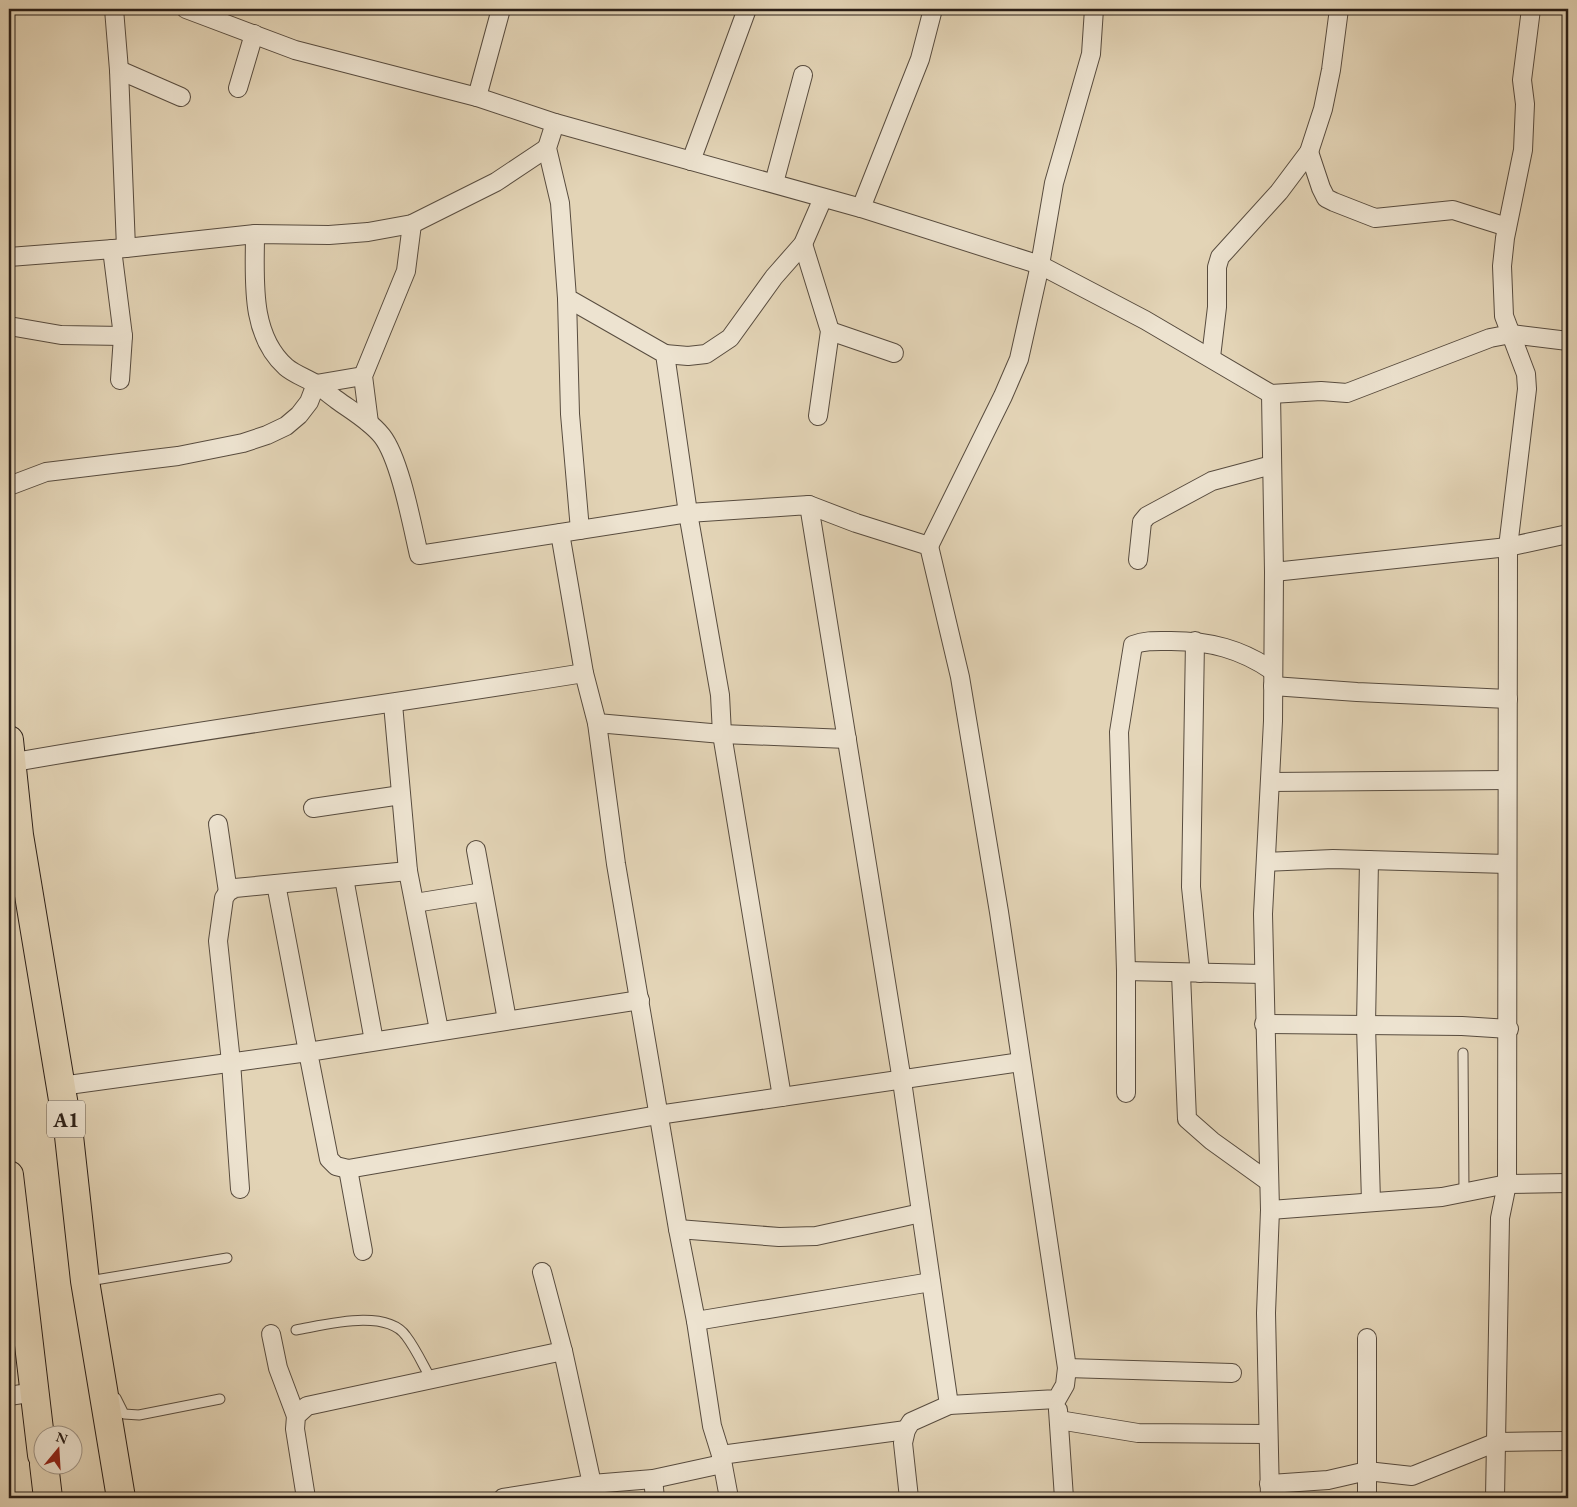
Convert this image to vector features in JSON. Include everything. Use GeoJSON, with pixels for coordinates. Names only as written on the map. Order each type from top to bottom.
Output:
{"type":"FeatureCollection","features":[{"type":"Feature","properties":{"kind":"main road","name":"A1"},"geometry":{"type":"LineString","coordinates":[[10,755],[19,834],[69,1136],[88,1281],[121,1498]]}},
{"type":"Feature","properties":{"kind":"main road"},"geometry":{"type":"LineString","coordinates":[[9,1176],[22,1394],[32,1424]]}},
{"type":"Feature","properties":{"kind":"main road"},"geometry":{"type":"LineString","coordinates":[[45,1474],[48,1498]]}},
{"type":"Feature","properties":{"kind":"street"},"geometry":{"type":"LineString","coordinates":[[114,9],[119,70],[119,248],[123,336],[120,380]]}},
{"type":"Feature","properties":{"kind":"street"},"geometry":{"type":"LineString","coordinates":[[186,9],[295,50],[476,98],[555,124],[861,208],[1040,265],[1211,357],[1271,394],[1321,391],[1347,393],[1480,340],[1511,334],[1568,341]]}},
{"type":"Feature","properties":{"kind":"street"},"geometry":{"type":"LineString","coordinates":[[476,98],[501,9]]}},
{"type":"Feature","properties":{"kind":"street"},"geometry":{"type":"LineString","coordinates":[[691,161],[747,9]]}},
{"type":"Feature","properties":{"kind":"street"},"geometry":{"type":"LineString","coordinates":[[861,208],[920,59],[933,9]]}},
{"type":"Feature","properties":{"kind":"street"},"geometry":{"type":"LineString","coordinates":[[1064,1498],[1057,1399],[1065,1385],[1067,1368],[999,912],[960,677],[929,546],[1003,396],[1019,359],[1040,265],[1054,182],[1091,54],[1094,9]]}},
{"type":"Feature","properties":{"kind":"street"},"geometry":{"type":"LineString","coordinates":[[1211,357],[1217,307],[1217,267],[1220,257],[1279,192],[1309,152],[1325,101],[1339,9]]}},
{"type":"Feature","properties":{"kind":"street"},"geometry":{"type":"LineString","coordinates":[[1495,1498],[1500,1218],[1507,1184],[1508,547],[1527,389],[1526,374],[1504,316],[1502,266],[1507,226],[1523,150],[1525,104],[1522,80],[1531,9]]}},
{"type":"Feature","properties":{"kind":"street"},"geometry":{"type":"LineString","coordinates":[[238,88],[254,34]]}},
{"type":"Feature","properties":{"kind":"street"},"geometry":{"type":"LineString","coordinates":[[119,70],[181,97]]}},
{"type":"Feature","properties":{"kind":"street"},"geometry":{"type":"LineString","coordinates":[[774,183],[803,75]]}},
{"type":"Feature","properties":{"kind":"street"},"geometry":{"type":"LineString","coordinates":[[555,124],[547,148],[560,203],[567,298],[570,414],[580,530]]}},
{"type":"Feature","properties":{"kind":"street"},"geometry":{"type":"LineString","coordinates":[[9,256],[119,248],[255,234],[329,235],[368,232],[412,224],[496,182],[547,148]]}},
{"type":"Feature","properties":{"kind":"street"},"geometry":{"type":"LineString","coordinates":[[1309,152],[1326,198],[1375,218],[1453,210],[1507,226]]}},
{"type":"Feature","properties":{"kind":"street"},"geometry":{"type":"LineString","coordinates":[[567,298],[665,354],[688,356],[706,354],[730,338],[774,277],[803,244],[823,198]]}},
{"type":"Feature","properties":{"kind":"street"},"geometry":{"type":"LineString","coordinates":[[369,423],[363,376],[406,270],[412,224]]}},
{"type":"Feature","properties":{"kind":"street"},"geometry":{"type":"LineString","coordinates":[[255,234],[255,291],[258,314],[266,336],[276,355],[287,368],[316,384],[369,423],[387,443],[404,491],[419,555],[688,513],[809,505],[856,523],[929,546]]}},
{"type":"Feature","properties":{"kind":"street"},"geometry":{"type":"LineString","coordinates":[[803,244],[830,331],[818,416]]}},
{"type":"Feature","properties":{"kind":"street"},"geometry":{"type":"LineString","coordinates":[[9,326],[62,335],[123,336]]}},
{"type":"Feature","properties":{"kind":"street"},"geometry":{"type":"LineString","coordinates":[[830,331],[894,353]]}},
{"type":"Feature","properties":{"kind":"street"},"geometry":{"type":"LineString","coordinates":[[665,354],[688,513],[720,695],[722,734],[782,1097]]}},
{"type":"Feature","properties":{"kind":"street"},"geometry":{"type":"LineString","coordinates":[[316,384],[363,376]]}},
{"type":"Feature","properties":{"kind":"street"},"geometry":{"type":"LineString","coordinates":[[9,486],[46,472],[178,456],[243,443],[286,426],[299,415],[308,402],[316,384]]}},
{"type":"Feature","properties":{"kind":"street"},"geometry":{"type":"LineString","coordinates":[[1271,394],[1274,572],[1273,679],[1270,782],[1263,905],[1264,1024],[1270,1210],[1266,1313],[1269,1397],[1267,1434],[1269,1491],[1367,1471],[1412,1476],[1497,1442],[1568,1441]]}},
{"type":"Feature","properties":{"kind":"street"},"geometry":{"type":"LineString","coordinates":[[1138,560],[1142,522],[1147,516],[1212,481],[1272,465]]}},
{"type":"Feature","properties":{"kind":"street"},"geometry":{"type":"LineString","coordinates":[[809,505],[902,1081],[949,1405]]}},
{"type":"Feature","properties":{"kind":"street"},"geometry":{"type":"LineString","coordinates":[[560,533],[584,674],[597,723],[616,864],[658,1115],[696,1321],[712,1426],[722,1459],[729,1498]]}},
{"type":"Feature","properties":{"kind":"street"},"geometry":{"type":"LineString","coordinates":[[1274,572],[1508,547],[1568,534]]}},
{"type":"Feature","properties":{"kind":"street"},"geometry":{"type":"LineString","coordinates":[[1126,1093],[1126,971],[1119,732],[1132,645],[1145,640],[1194,640],[1227,647],[1253,657],[1273,679],[1357,692],[1508,698]]}},
{"type":"Feature","properties":{"kind":"street"},"geometry":{"type":"LineString","coordinates":[[1194,640],[1191,887],[1200,973]]}},
{"type":"Feature","properties":{"kind":"street"},"geometry":{"type":"LineString","coordinates":[[10,755],[132,741],[393,704],[584,674]]}},
{"type":"Feature","properties":{"kind":"street"},"geometry":{"type":"LineString","coordinates":[[393,704],[408,871],[440,1030]]}},
{"type":"Feature","properties":{"kind":"street"},"geometry":{"type":"LineString","coordinates":[[597,723],[722,734],[847,739]]}},
{"type":"Feature","properties":{"kind":"street"},"geometry":{"type":"LineString","coordinates":[[1270,782],[1507,780]]}},
{"type":"Feature","properties":{"kind":"street"},"geometry":{"type":"LineString","coordinates":[[313,808],[401,795]]}},
{"type":"Feature","properties":{"kind":"street"},"geometry":{"type":"LineString","coordinates":[[218,824],[228,892],[221,910],[218,940],[231,1062],[240,1189]]}},
{"type":"Feature","properties":{"kind":"street"},"geometry":{"type":"LineString","coordinates":[[476,850],[507,1020]]}},
{"type":"Feature","properties":{"kind":"street"},"geometry":{"type":"LineString","coordinates":[[1266,862],[1333,859],[1507,864]]}},
{"type":"Feature","properties":{"kind":"street"},"geometry":{"type":"LineString","coordinates":[[1369,860],[1366,1025],[1371,1202]]}},
{"type":"Feature","properties":{"kind":"street"},"geometry":{"type":"LineString","coordinates":[[228,892],[235,888],[408,871]]}},
{"type":"Feature","properties":{"kind":"street"},"geometry":{"type":"LineString","coordinates":[[344,878],[374,1041]]}},
{"type":"Feature","properties":{"kind":"street"},"geometry":{"type":"LineString","coordinates":[[276,884],[328,1158],[336,1166],[348,1169],[658,1115],[902,1081],[1021,1062]]}},
{"type":"Feature","properties":{"kind":"street"},"geometry":{"type":"LineString","coordinates":[[415,903],[483,892]]}},
{"type":"Feature","properties":{"kind":"street"},"geometry":{"type":"LineString","coordinates":[[1126,971],[1181,974],[1264,974]]}},
{"type":"Feature","properties":{"kind":"street"},"geometry":{"type":"LineString","coordinates":[[1181,974],[1187,1119],[1212,1141],[1269,1182]]}},
{"type":"Feature","properties":{"kind":"street"},"geometry":{"type":"LineString","coordinates":[[61,1086],[308,1052],[640,1000]]}},
{"type":"Feature","properties":{"kind":"street"},"geometry":{"type":"LineString","coordinates":[[1264,1024],[1462,1026],[1508,1030]]}},
{"type":"Feature","properties":{"kind":"street"},"geometry":{"type":"LineString","coordinates":[[348,1169],[363,1251]]}},
{"type":"Feature","properties":{"kind":"street"},"geometry":{"type":"LineString","coordinates":[[1270,1210],[1464,1193],[1507,1184],[1568,1182]]}},
{"type":"Feature","properties":{"kind":"street"},"geometry":{"type":"LineString","coordinates":[[678,1229],[779,1237],[816,1236],[921,1213]]}},
{"type":"Feature","properties":{"kind":"street"},"geometry":{"type":"LineString","coordinates":[[542,1272],[563,1351],[592,1484]]}},
{"type":"Feature","properties":{"kind":"street"},"geometry":{"type":"LineString","coordinates":[[696,1321],[931,1282]]}},
{"type":"Feature","properties":{"kind":"street"},"geometry":{"type":"LineString","coordinates":[[271,1334],[278,1368],[296,1416],[295,1429],[306,1498]]}},
{"type":"Feature","properties":{"kind":"street"},"geometry":{"type":"LineString","coordinates":[[1367,1338],[1367,1498]]}},
{"type":"Feature","properties":{"kind":"street"},"geometry":{"type":"LineString","coordinates":[[296,1416],[307,1406],[563,1351]]}},
{"type":"Feature","properties":{"kind":"street"},"geometry":{"type":"LineString","coordinates":[[1067,1368],[1232,1373]]}},
{"type":"Feature","properties":{"kind":"street"},"geometry":{"type":"LineString","coordinates":[[909,1498],[902,1443],[906,1430],[912,1422],[949,1405],[1057,1399]]}},
{"type":"Feature","properties":{"kind":"street"},"geometry":{"type":"LineString","coordinates":[[1059,1420],[1138,1433],[1267,1434]]}},
{"type":"Feature","properties":{"kind":"street"},"geometry":{"type":"LineString","coordinates":[[503,1498],[592,1484],[653,1479],[722,1459],[906,1430]]}},
{"type":"Feature","properties":{"kind":"street"},"geometry":{"type":"LineString","coordinates":[[653,1479],[655,1498]]}},
{"type":"Feature","properties":{"kind":"lane"},"geometry":{"type":"LineString","coordinates":[[1463,1054],[1464,1193]]}},
{"type":"Feature","properties":{"kind":"lane"},"geometry":{"type":"LineString","coordinates":[[220,1399],[139,1415],[124,1414],[119,1406],[113,1387],[88,1281],[226,1258]]}},
{"type":"Feature","properties":{"kind":"lane"},"geometry":{"type":"LineString","coordinates":[[296,1330],[360,1320],[388,1322],[406,1334],[432,1379]]}}]}
